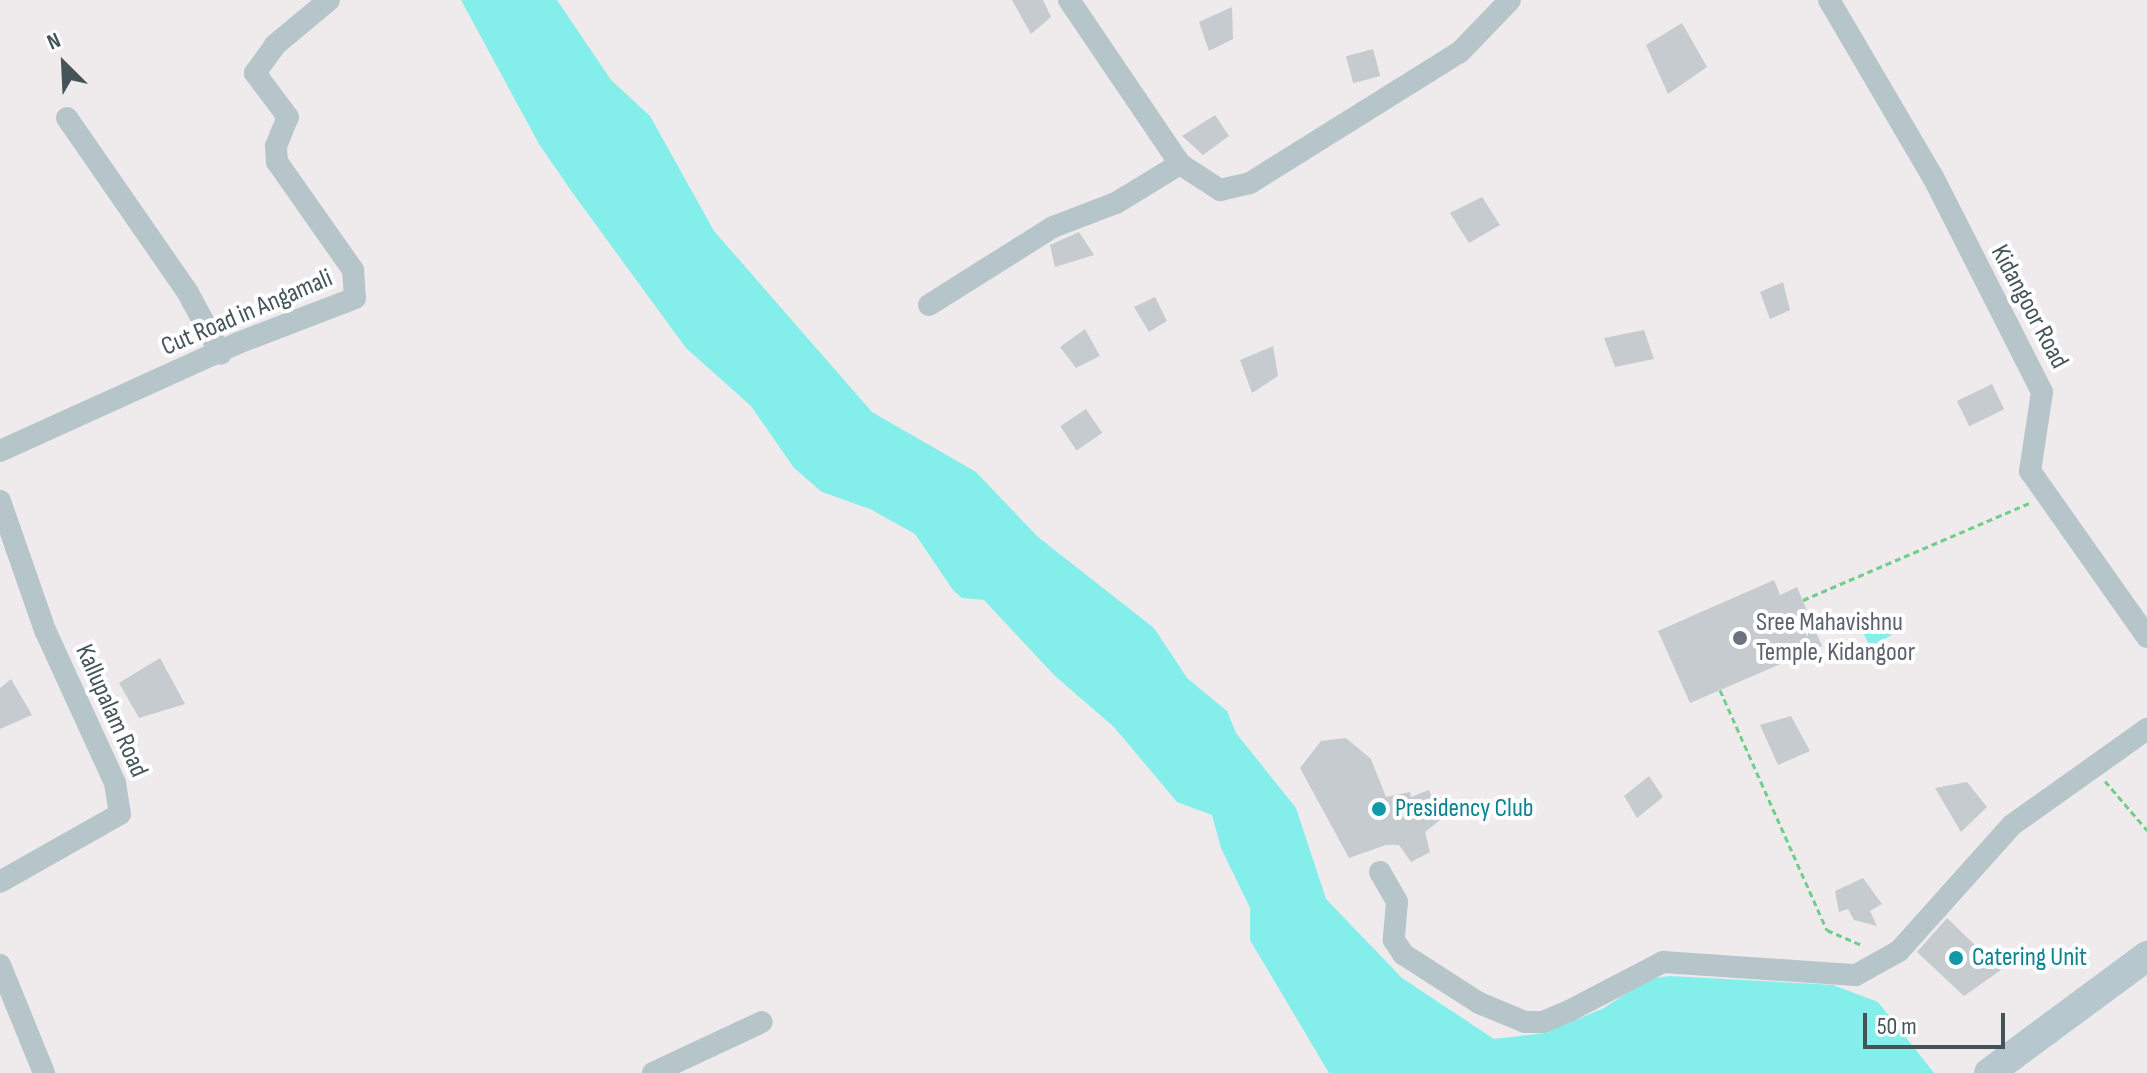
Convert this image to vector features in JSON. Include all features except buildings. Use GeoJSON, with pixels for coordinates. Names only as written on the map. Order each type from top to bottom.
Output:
{"type":"FeatureCollection","features":[{"type":"Feature","properties":{"kind":"main road"},"geometry":{"type":"LineString","coordinates":[[1989,1073],[2147,956]]}},
{"type":"Feature","properties":{"kind":"street","name":"Cut Road in Angamali"},"geometry":{"type":"LineString","coordinates":[[0,451],[355,298],[353,270],[277,162],[276,146],[288,117],[255,73],[275,45],[329,0]]}},
{"type":"Feature","properties":{"kind":"street"},"geometry":{"type":"LineString","coordinates":[[1069,0],[1180,164],[1199,181],[1220,190],[1250,183],[1460,52],[1510,0]]}},
{"type":"Feature","properties":{"kind":"street","name":"Kidangoor Road"},"geometry":{"type":"LineString","coordinates":[[1829,0],[1933,177],[2042,392],[2030,471],[2147,637]]}},
{"type":"Feature","properties":{"kind":"street"},"geometry":{"type":"LineString","coordinates":[[67,118],[188,293],[221,354]]}},
{"type":"Feature","properties":{"kind":"street"},"geometry":{"type":"LineString","coordinates":[[929,305],[1053,227],[1116,203],[1180,164]]}},
{"type":"Feature","properties":{"kind":"street","name":"Kallupalam Road"},"geometry":{"type":"LineString","coordinates":[[0,501],[45,630],[115,783],[120,814],[0,882]]}},
{"type":"Feature","properties":{"kind":"street"},"geometry":{"type":"LineString","coordinates":[[1380,872],[1397,902],[1394,940],[1403,954],[1479,1003],[1525,1022],[1569,1011],[1663,962],[1867,972],[1904,946],[2004,831],[2147,729]]}},
{"type":"Feature","properties":{"kind":"street"},"geometry":{"type":"LineString","coordinates":[[0,965],[44,1073]]}},
{"type":"Feature","properties":{"kind":"street"},"geometry":{"type":"LineString","coordinates":[[653,1073],[762,1022]]}},
{"type":"Feature","properties":{"kind":"path"},"geometry":{"type":"LineString","coordinates":[[1803,600],[2047,495]]}},
{"type":"Feature","properties":{"kind":"path"},"geometry":{"type":"LineString","coordinates":[[1720,690],[1827,930],[1861,946],[1904,946]]}},
{"type":"Feature","properties":{"kind":"path"},"geometry":{"type":"LineString","coordinates":[[2093,767],[2147,830]]}},
{"type":"Feature","properties":{"kind":"water"},"geometry":{"type":"Polygon","coordinates":[[[461,0],[557,0],[611,80],[650,116],[714,231],[872,412],[976,472],[1038,537],[1154,628],[1187,678],[1227,711],[1236,733],[1296,808],[1326,899],[1402,978],[1494,1039],[1545,1033],[1604,1008],[1648,979],[1670,976],[1833,985],[1878,1002],[1934,1073],[1329,1073],[1250,940],[1250,908],[1221,848],[1212,815],[1177,802],[1114,727],[1055,676],[984,600],[962,598],[953,590],[915,534],[870,509],[822,492],[794,468],[751,406],[686,348],[572,192],[539,144],[461,0]]]}},
{"type":"Feature","properties":{"kind":"water"},"geometry":{"type":"Polygon","coordinates":[[[1880,613],[1891,635],[1870,646],[1859,624],[1880,613]]]}},
{"type":"Feature","properties":{"kind":"place","name":"Sree Mahavishnu Temple, Kidangoor"},"geometry":{"type":"Point","coordinates":[1740,638]}},
{"type":"Feature","properties":{"kind":"place","name":"Presidency Club"},"geometry":{"type":"Point","coordinates":[1379,809]}},
{"type":"Feature","properties":{"kind":"place","name":"Catering Unit"},"geometry":{"type":"Point","coordinates":[1956,958]}}]}
